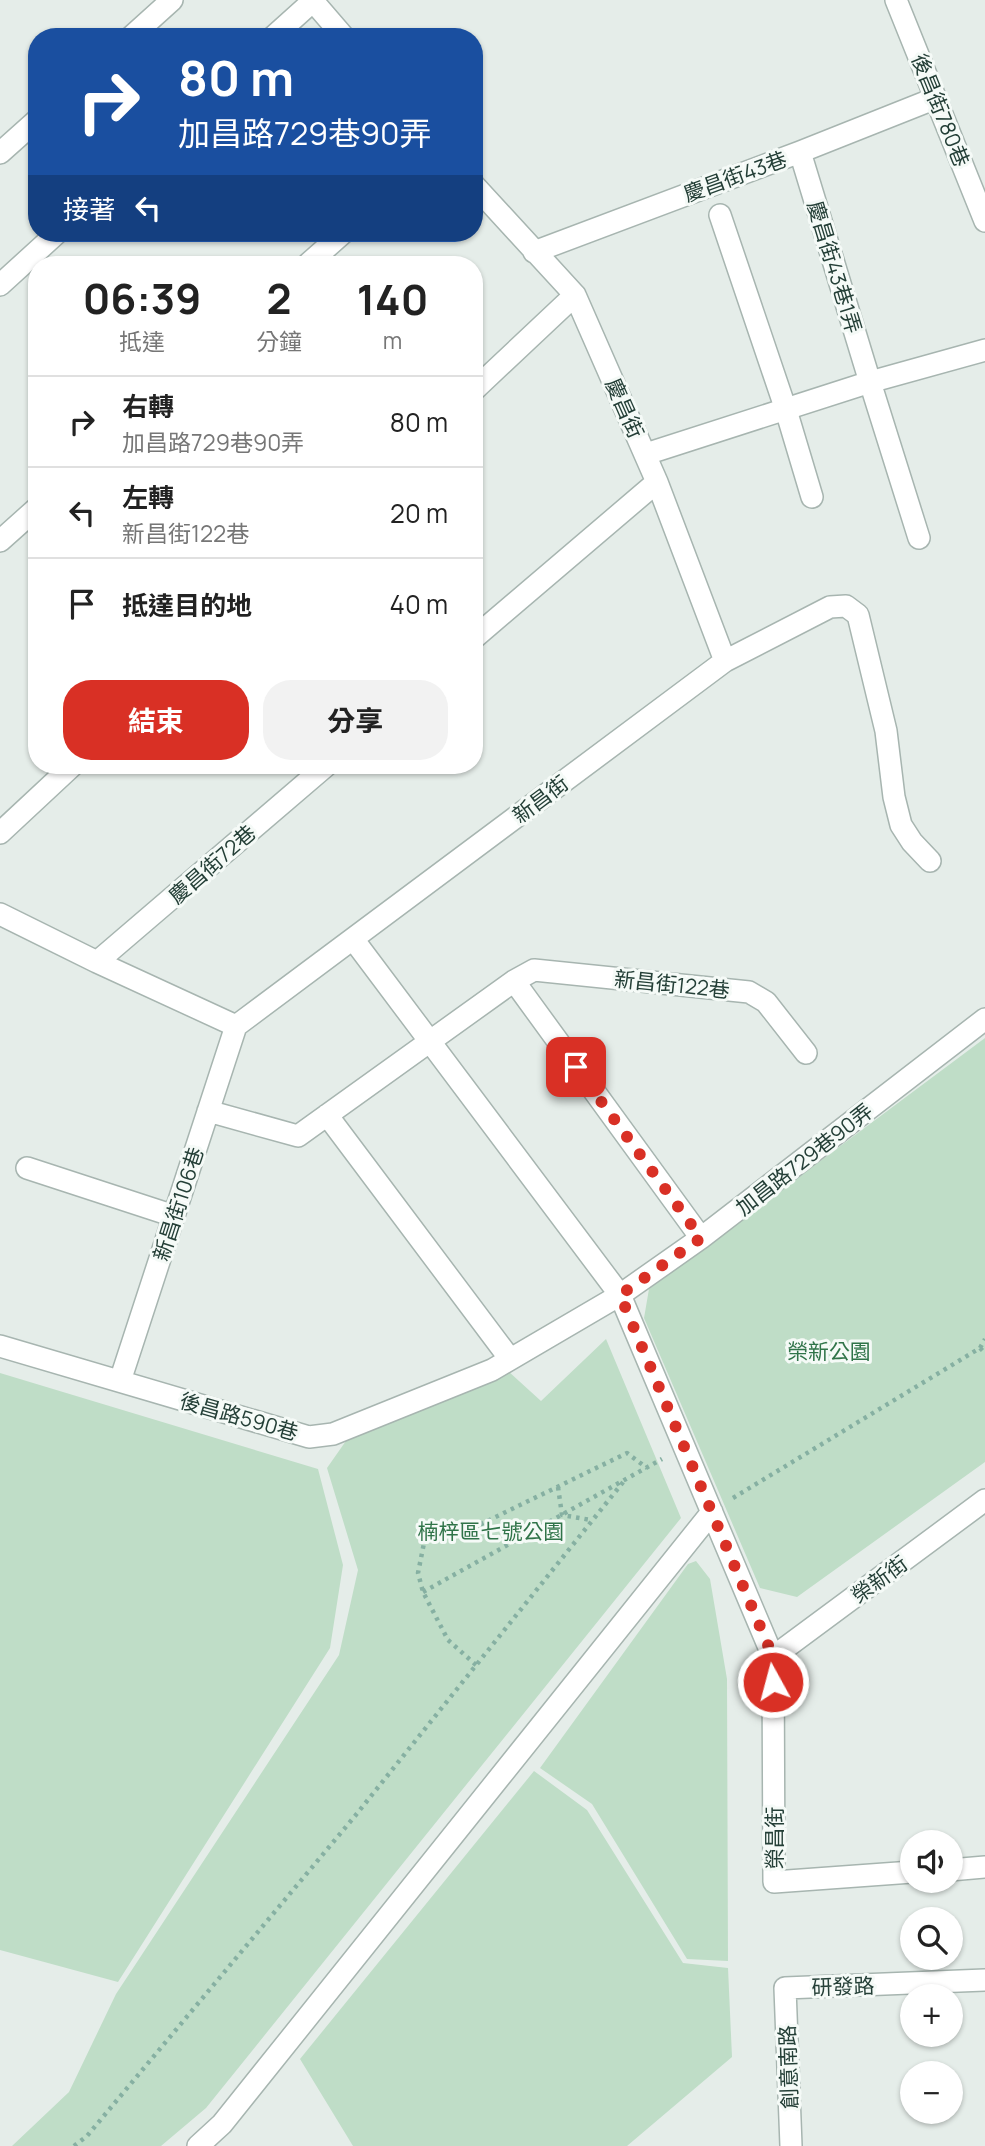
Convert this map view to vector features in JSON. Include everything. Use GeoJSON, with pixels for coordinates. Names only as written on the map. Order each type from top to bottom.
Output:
{"type":"FeatureCollection","features":[{"type":"Feature","properties":{"kind":"street"},"geometry":{"type":"LineString","coordinates":[[141,28],[172,0]]}},
{"type":"Feature","properties":{"kind":"street"},"geometry":{"type":"LineString","coordinates":[[283,28],[313,0],[336,28]]}},
{"type":"Feature","properties":{"kind":"street","name":"後昌街780巷"},"geometry":{"type":"LineString","coordinates":[[896,0],[985,221]]}},
{"type":"Feature","properties":{"kind":"street","name":"慶昌街43巷"},"geometry":{"type":"LineString","coordinates":[[534,252],[936,98]]}},
{"type":"Feature","properties":{"kind":"street"},"geometry":{"type":"LineString","coordinates":[[0,153],[28,128]]}},
{"type":"Feature","properties":{"kind":"street","name":"慶昌街43巷1弄"},"geometry":{"type":"LineString","coordinates":[[800,152],[919,538]]}},
{"type":"Feature","properties":{"kind":"street","name":"慶昌街"},"geometry":{"type":"LineString","coordinates":[[483,195],[575,295],[646,454],[725,661]]}},
{"type":"Feature","properties":{"kind":"street"},"geometry":{"type":"LineString","coordinates":[[720,215],[786,410],[812,497]]}},
{"type":"Feature","properties":{"kind":"street"},"geometry":{"type":"LineString","coordinates":[[32,256],[48,242]]}},
{"type":"Feature","properties":{"kind":"street"},"geometry":{"type":"LineString","coordinates":[[317,256],[334,242]]}},
{"type":"Feature","properties":{"kind":"street"},"geometry":{"type":"LineString","coordinates":[[0,285],[28,260]]}},
{"type":"Feature","properties":{"kind":"street"},"geometry":{"type":"LineString","coordinates":[[483,382],[575,295]]}},
{"type":"Feature","properties":{"kind":"street"},"geometry":{"type":"LineString","coordinates":[[646,454],[870,382],[985,350]]}},
{"type":"Feature","properties":{"kind":"street"},"geometry":{"type":"LineString","coordinates":[[483,630],[657,482]]}},
{"type":"Feature","properties":{"kind":"street"},"geometry":{"type":"LineString","coordinates":[[0,541],[28,516]]}},
{"type":"Feature","properties":{"kind":"street","name":"新昌街"},"geometry":{"type":"LineString","coordinates":[[236,1026],[725,661],[830,607],[846,606],[858,615],[886,731],[894,797],[901,825],[912,842],[930,860]]}},
{"type":"Feature","properties":{"kind":"street"},"geometry":{"type":"LineString","coordinates":[[0,833],[63,774]]}},
{"type":"Feature","properties":{"kind":"street","name":"慶昌街72巷"},"geometry":{"type":"LineString","coordinates":[[97,962],[316,774]]}},
{"type":"Feature","properties":{"kind":"street"},"geometry":{"type":"LineString","coordinates":[[0,914],[236,1026]]}},
{"type":"Feature","properties":{"kind":"street"},"geometry":{"type":"LineString","coordinates":[[353,939],[620,1295],[773,1657]]}},
{"type":"Feature","properties":{"kind":"street","name":"新昌街122巷"},"geometry":{"type":"LineString","coordinates":[[208,1111],[299,1136],[514,981],[534,970],[544,969],[749,992],[766,1002],[806,1053]]}},
{"type":"Feature","properties":{"kind":"street"},"geometry":{"type":"LineString","coordinates":[[514,981],[701,1238]]}},
{"type":"Feature","properties":{"kind":"street","name":"加昌路729巷90弄"},"geometry":{"type":"LineString","coordinates":[[620,1295],[701,1238],[985,1019]]}},
{"type":"Feature","properties":{"kind":"street","name":"新昌街106巷"},"geometry":{"type":"LineString","coordinates":[[120,1381],[236,1026]]}},
{"type":"Feature","properties":{"kind":"street"},"geometry":{"type":"LineString","coordinates":[[327,1115],[510,1359]]}},
{"type":"Feature","properties":{"kind":"street"},"geometry":{"type":"LineString","coordinates":[[27,1168],[174,1216]]}},
{"type":"Feature","properties":{"kind":"street","name":"後昌路590巷"},"geometry":{"type":"LineString","coordinates":[[0,1346],[309,1437],[333,1434],[492,1370],[620,1295]]}},
{"type":"Feature","properties":{"kind":"street","name":"榮新街"},"geometry":{"type":"LineString","coordinates":[[773,1657],[985,1500]]}},
{"type":"Feature","properties":{"kind":"street"},"geometry":{"type":"LineString","coordinates":[[198,2146],[222,2124],[712,1511]]}},
{"type":"Feature","properties":{"kind":"street","name":"榮昌街"},"geometry":{"type":"LineString","coordinates":[[773,1657],[774,1882],[900,1873]]}},
{"type":"Feature","properties":{"kind":"street"},"geometry":{"type":"LineString","coordinates":[[963,1869],[985,1867]]}},
{"type":"Feature","properties":{"kind":"street","name":"研發路"},"geometry":{"type":"LineString","coordinates":[[785,1988],[985,1980]]}},
{"type":"Feature","properties":{"kind":"street","name":"創意南路"},"geometry":{"type":"LineString","coordinates":[[785,1988],[791,2146]]}},
{"type":"Feature","properties":{"kind":"path"},"geometry":{"type":"LineString","coordinates":[[712,1511],[980,1348],[985,1339]]}},
{"type":"Feature","properties":{"kind":"path"},"geometry":{"type":"LineString","coordinates":[[980,1348],[985,1353]]}},
{"type":"Feature","properties":{"kind":"path"},"geometry":{"type":"LineString","coordinates":[[423,1592],[684,1447]]}},
{"type":"Feature","properties":{"kind":"path"},"geometry":{"type":"LineString","coordinates":[[475,1665],[448,1640],[423,1592],[418,1573],[425,1538],[477,1526],[627,1453],[647,1468]]}},
{"type":"Feature","properties":{"kind":"path"},"geometry":{"type":"LineString","coordinates":[[74,2146],[87,2136],[355,1816],[624,1481]]}},
{"type":"Feature","properties":{"kind":"path"},"geometry":{"type":"LineString","coordinates":[[558,1487],[562,1515]]}},
{"type":"Feature","properties":{"kind":"path"},"geometry":{"type":"LineString","coordinates":[[562,1515],[592,1520]]}},
{"type":"Feature","properties":{"kind":"green space","name":"榮新公園"},"geometry":{"type":"Polygon","coordinates":[[[985,1038],[985,1462],[797,1597],[760,1588],[644,1318],[649,1289],[985,1038]]]}},
{"type":"Feature","properties":{"kind":"green space","name":"楠梓區七號公園"},"geometry":{"type":"Polygon","coordinates":[[[606,1339],[681,1518],[206,2108],[161,2146],[12,2146],[69,2092],[116,1994],[339,1655],[358,1570],[327,1468],[348,1438],[508,1371],[541,1401],[606,1339]]]}},
{"type":"Feature","properties":{"kind":"green space"},"geometry":{"type":"Polygon","coordinates":[[[0,1373],[318,1469],[343,1565],[330,1648],[118,1982],[0,1950],[0,1373]]]}},
{"type":"Feature","properties":{"kind":"green space"},"geometry":{"type":"Polygon","coordinates":[[[696,1561],[710,1579],[727,1679],[728,1961],[687,1959],[592,1804],[540,1768],[688,1564],[696,1561]]]}},
{"type":"Feature","properties":{"kind":"green space"},"geometry":{"type":"Polygon","coordinates":[[[534,1771],[587,1810],[683,1963],[728,1968],[732,2057],[627,2146],[353,2146],[300,2059],[534,1771]]]}},
{"type":"Feature","properties":{"kind":"route"},"geometry":{"type":"LineString","coordinates":[[576,1067],[701,1238],[620,1295],[773,1657],[773,1682]]}}]}
